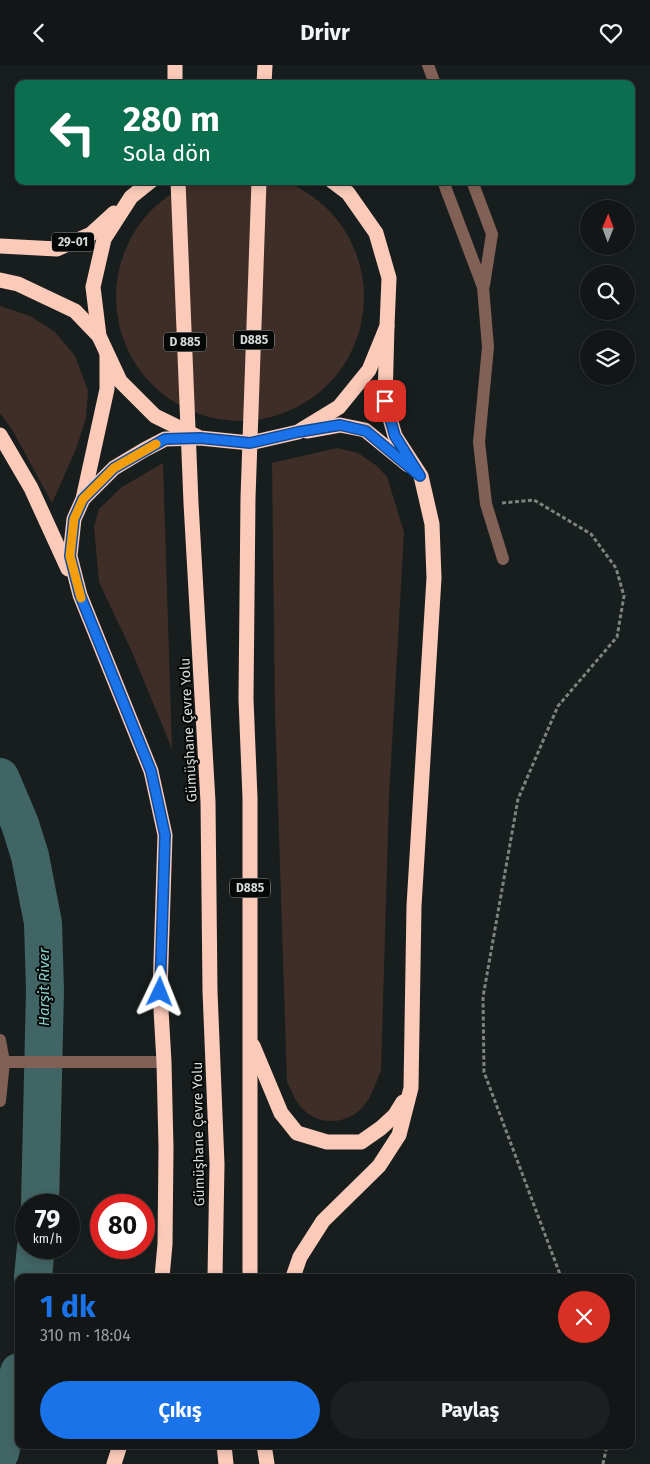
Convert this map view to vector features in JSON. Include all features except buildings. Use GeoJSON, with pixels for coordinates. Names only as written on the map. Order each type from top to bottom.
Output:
{"type":"FeatureCollection","features":[{"type":"Feature","properties":{"kind":"highway"},"geometry":{"type":"LineString","coordinates":[[174,65],[175,80]]}},
{"type":"Feature","properties":{"kind":"highway"},"geometry":{"type":"LineString","coordinates":[[264,80],[266,65]]}},
{"type":"Feature","properties":{"kind":"highway"},"geometry":{"type":"LineString","coordinates":[[146,185],[131,197],[104,239],[93,287],[99,336],[120,381],[155,416],[200,438]]}},
{"type":"Feature","properties":{"kind":"highway","name":"Gümüşhane Çevre Yolu"},"geometry":{"type":"LineString","coordinates":[[178,185],[191,503],[208,802],[210,991],[218,1164],[215,1274]]}},
{"type":"Feature","properties":{"kind":"highway","name":"D885"},"geometry":{"type":"LineString","coordinates":[[250,1274],[250,798],[246,699],[248,498],[260,185]]}},
{"type":"Feature","properties":{"kind":"highway"},"geometry":{"type":"LineString","coordinates":[[294,1274],[300,1257],[323,1221],[378,1166],[399,1135],[411,1087],[414,906],[434,578],[432,524],[420,476],[395,436],[385,401],[389,279],[376,233],[348,193],[337,185]]}},
{"type":"Feature","properties":{"kind":"highway","name":"29-01"},"geometry":{"type":"LineString","coordinates":[[0,246],[57,249],[91,235],[131,197]]}},
{"type":"Feature","properties":{"kind":"highway"},"geometry":{"type":"LineString","coordinates":[[0,280],[18,284],[75,311],[99,336]]}},
{"type":"Feature","properties":{"kind":"highway"},"geometry":{"type":"LineString","coordinates":[[298,432],[339,407],[370,370],[386,326]]}},
{"type":"Feature","properties":{"kind":"highway"},"geometry":{"type":"LineString","coordinates":[[80,595],[70,556],[74,519],[83,499],[107,389],[107,354]]}},
{"type":"Feature","properties":{"kind":"highway"},"geometry":{"type":"LineString","coordinates":[[83,499],[114,468],[165,439],[200,438],[250,443],[340,425],[366,431],[420,476]]}},
{"type":"Feature","properties":{"kind":"highway"},"geometry":{"type":"LineString","coordinates":[[0,435],[31,488],[80,595],[151,771],[165,835],[160,992],[166,1148],[165,1244],[162,1274]]}},
{"type":"Feature","properties":{"kind":"highway"},"geometry":{"type":"LineString","coordinates":[[250,1040],[281,1113],[296,1133],[327,1142],[360,1141],[381,1128],[395,1115],[411,1087]]}},
{"type":"Feature","properties":{"kind":"highway"},"geometry":{"type":"LineString","coordinates":[[114,1464],[119,1449]]}},
{"type":"Feature","properties":{"kind":"highway"},"geometry":{"type":"LineString","coordinates":[[224,1449],[226,1464]]}},
{"type":"Feature","properties":{"kind":"highway"},"geometry":{"type":"LineString","coordinates":[[264,1449],[266,1464]]}},
{"type":"Feature","properties":{"kind":"street"},"geometry":{"type":"LineString","coordinates":[[428,65],[434,80]]}},
{"type":"Feature","properties":{"kind":"street"},"geometry":{"type":"LineString","coordinates":[[445,185],[483,287]]}},
{"type":"Feature","properties":{"kind":"street"},"geometry":{"type":"LineString","coordinates":[[473,185],[492,235],[483,287],[488,347],[479,441],[486,504],[503,559]]}},
{"type":"Feature","properties":{"kind":"street"},"geometry":{"type":"LineString","coordinates":[[0,1040],[4,1062],[0,1101]]}},
{"type":"Feature","properties":{"kind":"street"},"geometry":{"type":"LineString","coordinates":[[4,1062],[122,1063],[164,1061]]}},
{"type":"Feature","properties":{"kind":"path"},"geometry":{"type":"LineString","coordinates":[[486,504],[534,500],[591,534],[616,568],[624,596],[617,637],[558,706],[518,799],[483,997],[484,1072],[561,1274]]}},
{"type":"Feature","properties":{"kind":"path"},"geometry":{"type":"LineString","coordinates":[[603,1464],[606,1449]]}},
{"type":"Feature","properties":{"kind":"shaded area"},"geometry":{"type":"Polygon","coordinates":[[[189,185],[291,185],[309,194],[343,228],[358,261],[363,285],[363,309],[358,333],[349,355],[336,375],[318,393],[298,406],[276,415],[240,421],[204,415],[182,406],[162,393],[144,375],[131,355],[122,333],[116,297],[122,261],[137,228],[162,201],[189,185]]]}},
{"type":"Feature","properties":{"kind":"shaded area"},"geometry":{"type":"Polygon","coordinates":[[[0,306],[30,316],[55,332],[75,356],[88,391],[86,418],[76,449],[52,503],[13,431],[0,413],[0,306]]]}},
{"type":"Feature","properties":{"kind":"shaded area"},"geometry":{"type":"Polygon","coordinates":[[[337,448],[358,453],[377,466],[387,477],[404,532],[389,797],[381,1071],[371,1096],[359,1110],[343,1119],[325,1121],[307,1113],[300,1106],[287,1082],[275,711],[272,463],[337,448]]]}},
{"type":"Feature","properties":{"kind":"shaded area"},"geometry":{"type":"Polygon","coordinates":[[[163,463],[172,749],[132,652],[99,582],[94,527],[99,509],[122,487],[163,463]]]}},
{"type":"Feature","properties":{"kind":"waterway","name":"Harşit River"},"geometry":{"type":"LineString","coordinates":[[0,777],[20,824],[30,856],[43,923],[45,990],[40,1194]]}},
{"type":"Feature","properties":{"kind":"waterway","name":"Harşit River"},"geometry":{"type":"LineString","coordinates":[[33,1274],[35,1259]]}},
{"type":"Feature","properties":{"kind":"waterway","name":"Harşit River"},"geometry":{"type":"LineString","coordinates":[[0,1453],[15,1389]]}},
{"type":"Feature","properties":{"kind":"slow traffic"},"geometry":{"type":"LineString","coordinates":[[81,598],[70,556],[74,519],[83,499],[114,468],[156,444]]}},
{"type":"Feature","properties":{"kind":"route"},"geometry":{"type":"LineString","coordinates":[[160,992],[165,835],[151,771],[80,595],[70,556],[74,519],[83,499],[114,468],[165,439],[200,438],[250,443],[340,425],[366,431],[420,476],[395,436],[385,401]]}}]}
